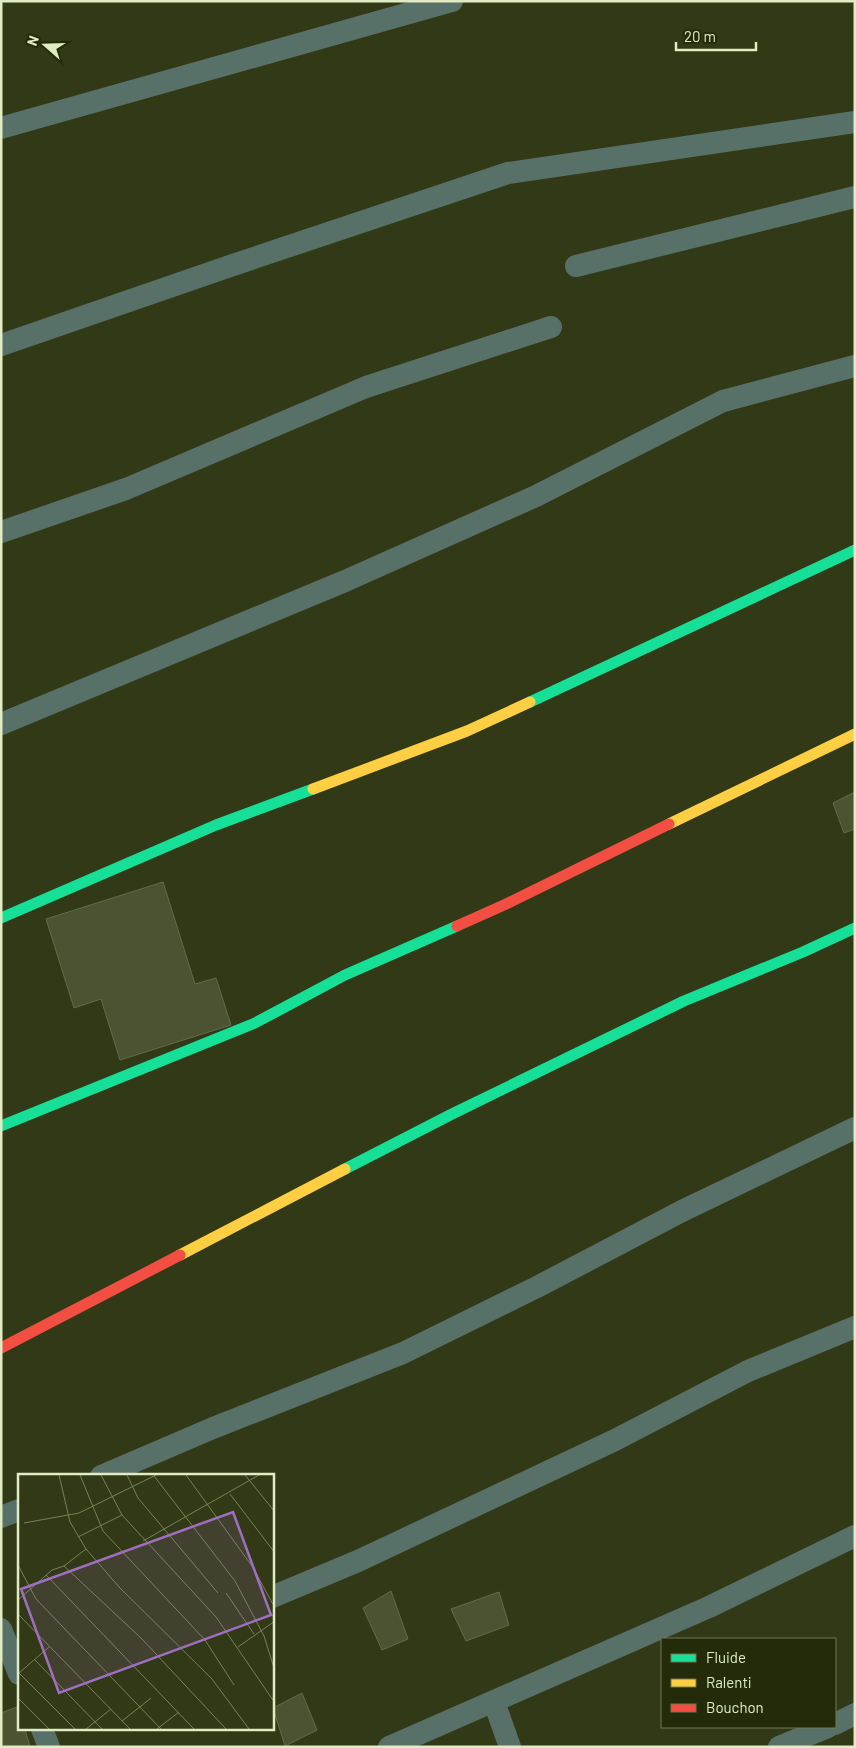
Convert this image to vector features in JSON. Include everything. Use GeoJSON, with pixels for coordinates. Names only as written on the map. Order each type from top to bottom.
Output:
{"type":"FeatureCollection","features":[{"type":"Feature","properties":{"kind":"street"},"geometry":{"type":"LineString","coordinates":[[1,128],[452,1]]}},
{"type":"Feature","properties":{"kind":"street"},"geometry":{"type":"LineString","coordinates":[[1,345],[508,173],[855,122]]}},
{"type":"Feature","properties":{"kind":"street"},"geometry":{"type":"LineString","coordinates":[[576,266],[855,197]]}},
{"type":"Feature","properties":{"kind":"street"},"geometry":{"type":"LineString","coordinates":[[1,532],[126,489],[366,387],[551,327]]}},
{"type":"Feature","properties":{"kind":"street"},"geometry":{"type":"LineString","coordinates":[[1,724],[345,581],[536,496],[723,401],[855,366]]}},
{"type":"Feature","properties":{"kind":"street"},"geometry":{"type":"LineString","coordinates":[[1,918],[216,825],[467,731],[855,550]]}},
{"type":"Feature","properties":{"kind":"street"},"geometry":{"type":"LineString","coordinates":[[1,1126],[255,1023],[345,975],[504,905],[855,734]]}},
{"type":"Feature","properties":{"kind":"street"},"geometry":{"type":"LineString","coordinates":[[1,1348],[470,1106],[684,1002],[855,928]]}},
{"type":"Feature","properties":{"kind":"street"},"geometry":{"type":"LineString","coordinates":[[106,1474],[213,1428],[403,1353],[537,1287],[682,1210],[855,1128]]}},
{"type":"Feature","properties":{"kind":"street"},"geometry":{"type":"LineString","coordinates":[[274,1596],[358,1561],[606,1444],[748,1371],[855,1327]]}},
{"type":"Feature","properties":{"kind":"street"},"geometry":{"type":"LineString","coordinates":[[1,1518],[18,1510]]}},
{"type":"Feature","properties":{"kind":"street"},"geometry":{"type":"LineString","coordinates":[[390,1747],[709,1607],[855,1536]]}},
{"type":"Feature","properties":{"kind":"street"},"geometry":{"type":"LineString","coordinates":[[1,1629],[18,1672]]}},
{"type":"Feature","properties":{"kind":"street"},"geometry":{"type":"LineString","coordinates":[[1,1684],[18,1682]]}},
{"type":"Feature","properties":{"kind":"street"},"geometry":{"type":"LineString","coordinates":[[494,1702],[510,1747]]}},
{"type":"Feature","properties":{"kind":"street"},"geometry":{"type":"LineString","coordinates":[[836,1724],[855,1714]]}},
{"type":"Feature","properties":{"kind":"street"},"geometry":{"type":"LineString","coordinates":[[779,1747],[826,1728]]}},
{"type":"Feature","properties":{"kind":"street"},"geometry":{"type":"LineString","coordinates":[[42,1730],[49,1747]]}},
{"type":"Feature","properties":{"kind":"building"},"geometry":{"type":"Polygon","coordinates":[[[855,792],[855,829],[844,833],[833,803],[855,792]]]}},
{"type":"Feature","properties":{"kind":"building"},"geometry":{"type":"Polygon","coordinates":[[[163,882],[195,984],[216,978],[231,1025],[120,1060],[101,999],[74,1008],[46,919],[163,882]]]}},
{"type":"Feature","properties":{"kind":"building"},"geometry":{"type":"Polygon","coordinates":[[[391,1591],[408,1639],[382,1650],[363,1608],[391,1591]]]}},
{"type":"Feature","properties":{"kind":"building"},"geometry":{"type":"Polygon","coordinates":[[[499,1592],[509,1625],[466,1641],[451,1609],[499,1592]]]}},
{"type":"Feature","properties":{"kind":"building"},"geometry":{"type":"Polygon","coordinates":[[[302,1693],[317,1730],[285,1746],[274,1707],[302,1693]]]}},
{"type":"Feature","properties":{"kind":"building"},"geometry":{"type":"Polygon","coordinates":[[[17,1707],[18,1730],[25,1730],[30,1747],[1,1747],[1,1713],[17,1707]]]}},
{"type":"Feature","properties":{"kind":"traffic: fast"},"geometry":{"type":"LineString","coordinates":[[530,702],[855,550]]}},
{"type":"Feature","properties":{"kind":"traffic: fast"},"geometry":{"type":"LineString","coordinates":[[1,918],[216,825],[313,789]]}},
{"type":"Feature","properties":{"kind":"traffic: fast"},"geometry":{"type":"LineString","coordinates":[[1,1126],[255,1023],[345,975],[457,926]]}},
{"type":"Feature","properties":{"kind":"traffic: fast"},"geometry":{"type":"LineString","coordinates":[[345,1169],[452,1114],[684,1001],[803,952],[855,928]]}},
{"type":"Feature","properties":{"kind":"traffic: slow"},"geometry":{"type":"LineString","coordinates":[[313,789],[467,731],[530,702]]}},
{"type":"Feature","properties":{"kind":"traffic: slow"},"geometry":{"type":"LineString","coordinates":[[669,824],[855,734]]}},
{"type":"Feature","properties":{"kind":"traffic: slow"},"geometry":{"type":"LineString","coordinates":[[180,1255],[345,1169]]}},
{"type":"Feature","properties":{"kind":"traffic: jam"},"geometry":{"type":"LineString","coordinates":[[457,926],[669,824]]}},
{"type":"Feature","properties":{"kind":"traffic: jam"},"geometry":{"type":"LineString","coordinates":[[1,1348],[180,1255]]}}]}
